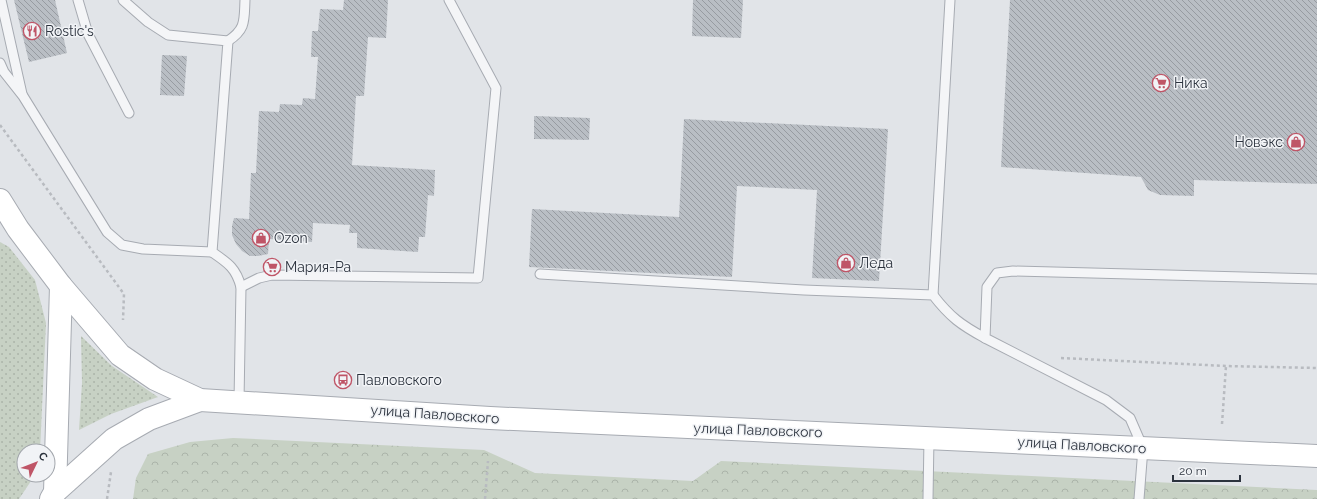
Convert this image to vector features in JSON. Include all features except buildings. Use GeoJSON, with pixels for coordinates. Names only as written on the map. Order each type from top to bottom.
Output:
{"type":"FeatureCollection","features":[{"type":"Feature","properties":{"kind":"main road","name":"улица Павловского"},"geometry":{"type":"LineString","coordinates":[[0,200],[9,224],[120,355],[155,379],[200,400]]}},
{"type":"Feature","properties":{"kind":"main road"},"geometry":{"type":"LineString","coordinates":[[53,496],[61,286]]}},
{"type":"Feature","properties":{"kind":"main road","name":"улица Павловского"},"geometry":{"type":"LineString","coordinates":[[53,496],[114,439],[149,419],[200,400],[239,401],[490,418],[1317,456]]}},
{"type":"Feature","properties":{"kind":"lane"},"geometry":{"type":"LineString","coordinates":[[1,0],[23,96]]}},
{"type":"Feature","properties":{"kind":"lane"},"geometry":{"type":"LineString","coordinates":[[78,0],[88,34],[129,113]]}},
{"type":"Feature","properties":{"kind":"lane"},"geometry":{"type":"LineString","coordinates":[[123,0],[148,22],[168,35],[228,42],[239,34],[243,24],[245,0]]}},
{"type":"Feature","properties":{"kind":"lane"},"geometry":{"type":"LineString","coordinates":[[240,287],[259,278],[272,275],[478,278],[496,88],[449,0]]}},
{"type":"Feature","properties":{"kind":"lane"},"geometry":{"type":"LineString","coordinates":[[950,0],[933,295],[949,315],[965,327],[1106,400],[1130,418],[1143,448],[1139,499]]}},
{"type":"Feature","properties":{"kind":"lane"},"geometry":{"type":"LineString","coordinates":[[212,252],[228,42]]}},
{"type":"Feature","properties":{"kind":"lane"},"geometry":{"type":"LineString","coordinates":[[0,63],[4,72],[23,96],[107,232],[122,245],[143,249],[212,252],[230,265],[238,275],[240,287],[239,401]]}},
{"type":"Feature","properties":{"kind":"lane"},"geometry":{"type":"LineString","coordinates":[[985,338],[987,287],[996,273],[1013,271],[1317,279]]}},
{"type":"Feature","properties":{"kind":"lane"},"geometry":{"type":"LineString","coordinates":[[540,274],[796,289],[933,295]]}},
{"type":"Feature","properties":{"kind":"lane"},"geometry":{"type":"LineString","coordinates":[[928,499],[929,437]]}},
{"type":"Feature","properties":{"kind":"path"},"geometry":{"type":"LineString","coordinates":[[0,125],[124,294],[123,320]]}},
{"type":"Feature","properties":{"kind":"path"},"geometry":{"type":"LineString","coordinates":[[1060,358],[1226,366],[1317,368]]}},
{"type":"Feature","properties":{"kind":"path"},"geometry":{"type":"LineString","coordinates":[[1222,424],[1226,366]]}},
{"type":"Feature","properties":{"kind":"path"},"geometry":{"type":"LineString","coordinates":[[485,499],[488,461]]}},
{"type":"Feature","properties":{"kind":"path"},"geometry":{"type":"LineString","coordinates":[[107,499],[112,465]]}},
{"type":"Feature","properties":{"kind":"green space"},"geometry":{"type":"Polygon","coordinates":[[[0,242],[9,247],[35,280],[46,323],[40,443],[16,443],[16,483],[30,483],[19,499],[0,499],[0,242]]]}},
{"type":"Feature","properties":{"kind":"green space"},"geometry":{"type":"Polygon","coordinates":[[[81,336],[112,366],[158,397],[111,414],[79,430],[82,383],[81,336]]]}},
{"type":"Feature","properties":{"kind":"green space"},"geometry":{"type":"Polygon","coordinates":[[[233,438],[484,450],[535,473],[693,481],[721,461],[1317,490],[1317,499],[133,499],[136,478],[148,454],[190,442],[233,438]]]}},
{"type":"Feature","properties":{"kind":"place","name":"Rostic's"},"geometry":{"type":"Point","coordinates":[32,31]}},
{"type":"Feature","properties":{"kind":"place","name":"Ника"},"geometry":{"type":"Point","coordinates":[1161,83]}},
{"type":"Feature","properties":{"kind":"place","name":"Новэкс"},"geometry":{"type":"Point","coordinates":[1296,142]}},
{"type":"Feature","properties":{"kind":"place","name":"Ozon"},"geometry":{"type":"Point","coordinates":[261,238]}},
{"type":"Feature","properties":{"kind":"place","name":"Леда"},"geometry":{"type":"Point","coordinates":[846,263]}},
{"type":"Feature","properties":{"kind":"place","name":"Мария-Ра"},"geometry":{"type":"Point","coordinates":[272,267]}},
{"type":"Feature","properties":{"kind":"place","name":"Павловского"},"geometry":{"type":"Point","coordinates":[343,380]}}]}
